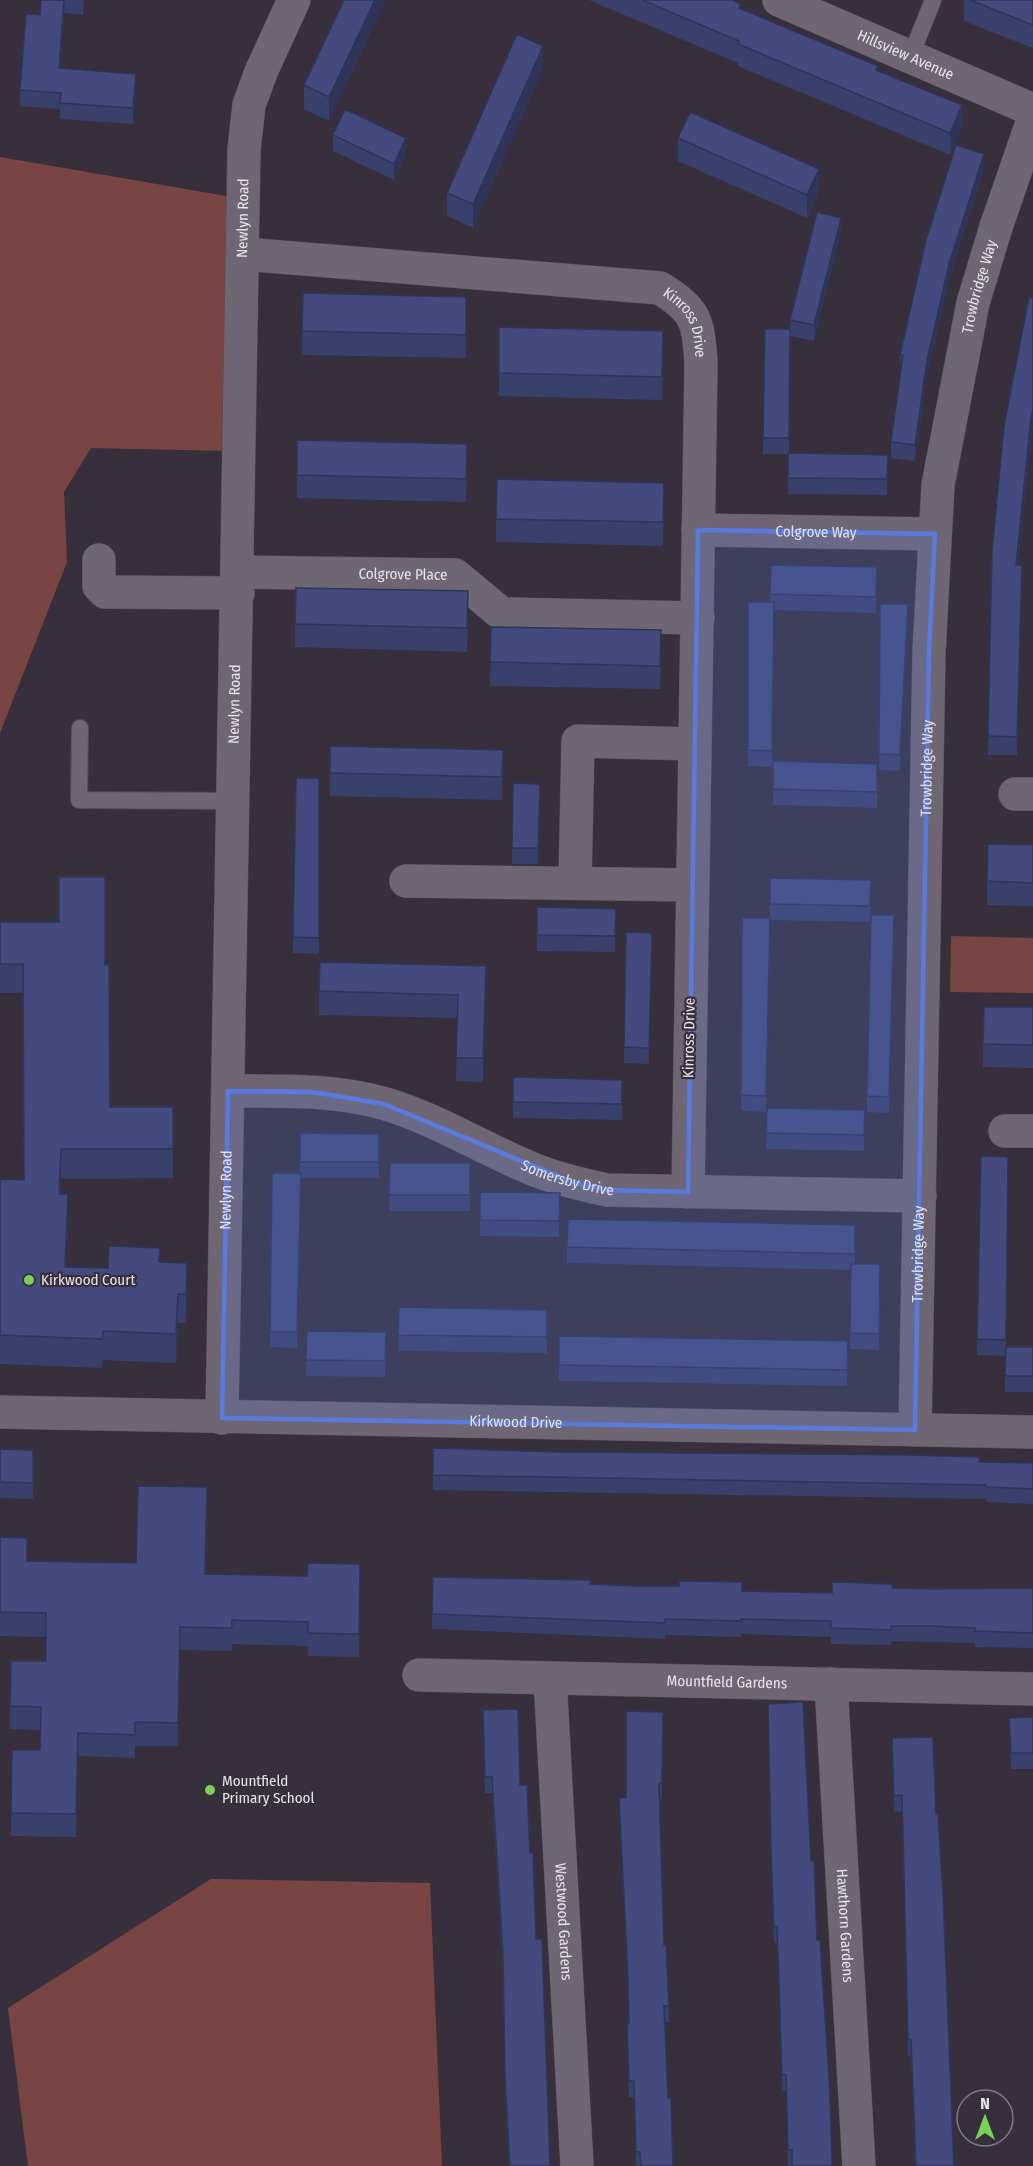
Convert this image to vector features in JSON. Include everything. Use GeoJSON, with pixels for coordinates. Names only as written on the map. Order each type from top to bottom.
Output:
{"type":"FeatureCollection","features":[{"type":"Feature","properties":{"kind":"street","name":"Newlyn Road"},"geometry":{"type":"LineString","coordinates":[[222,1418],[244,150],[249,105],[261,72],[294,0]]}},
{"type":"Feature","properties":{"kind":"street","name":"Hillsview Avenue"},"geometry":{"type":"LineString","coordinates":[[779,0],[1033,110]]}},
{"type":"Feature","properties":{"kind":"street","name":"Trowbridge Way"},"geometry":{"type":"LineString","coordinates":[[915,1430],[929,652],[938,485],[973,303],[996,227],[1033,120]]}},
{"type":"Feature","properties":{"kind":"street","name":"Kinross Drive"},"geometry":{"type":"LineString","coordinates":[[243,254],[660,288],[684,303],[698,328],[701,363],[698,618],[687,1192]]}},
{"type":"Feature","properties":{"kind":"street","name":"Colgrove Way"},"geometry":{"type":"LineString","coordinates":[[698,530],[935,534]]}},
{"type":"Feature","properties":{"kind":"street","name":"Colgrove Place"},"geometry":{"type":"LineString","coordinates":[[99,560],[99,586],[105,592],[238,582],[455,575],[502,614],[698,618]]}},
{"type":"Feature","properties":{"kind":"street"},"geometry":{"type":"LineString","coordinates":[[575,883],[578,741],[695,744]]}},
{"type":"Feature","properties":{"kind":"street"},"geometry":{"type":"LineString","coordinates":[[406,881],[692,885]]}},
{"type":"Feature","properties":{"kind":"street","name":"Somersby Drive"},"geometry":{"type":"LineString","coordinates":[[228,1091],[313,1092],[384,1104],[423,1117],[529,1168],[572,1182],[607,1190],[920,1196]]}},
{"type":"Feature","properties":{"kind":"street","name":"Kirkwood Drive"},"geometry":{"type":"LineString","coordinates":[[0,1412],[1033,1432]]}},
{"type":"Feature","properties":{"kind":"street","name":"Mountfield Gardens"},"geometry":{"type":"LineString","coordinates":[[419,1675],[1033,1689]]}},
{"type":"Feature","properties":{"kind":"street","name":"Westwood Gardens"},"geometry":{"type":"LineString","coordinates":[[550,1678],[577,2166]]}},
{"type":"Feature","properties":{"kind":"street","name":"Hawthorn Gardens"},"geometry":{"type":"LineString","coordinates":[[831,1684],[859,2166]]}},
{"type":"Feature","properties":{"kind":"lane"},"geometry":{"type":"LineString","coordinates":[[910,58],[933,0]]}},
{"type":"Feature","properties":{"kind":"lane"},"geometry":{"type":"LineString","coordinates":[[81,728],[79,800],[234,801]]}},
{"type":"Feature","properties":{"kind":"highlighted area"},"geometry":{"type":"Polygon","coordinates":[[[698,530],[935,534],[929,652],[915,1430],[222,1418],[228,1091],[313,1092],[384,1104],[572,1182],[607,1190],[688,1192],[698,530]]]}},
{"type":"Feature","properties":{"kind":"shaded area"},"geometry":{"type":"Polygon","coordinates":[[[0,157],[232,197],[231,451],[91,448],[64,492],[67,562],[0,733],[0,157]]]}},
{"type":"Feature","properties":{"kind":"shaded area"},"geometry":{"type":"Polygon","coordinates":[[[951,936],[1033,938],[1033,993],[950,992],[951,936]]]}},
{"type":"Feature","properties":{"kind":"shaded area"},"geometry":{"type":"Polygon","coordinates":[[[211,1879],[430,1883],[442,2166],[28,2166],[8,2008],[211,1879]]]}},
{"type":"Feature","properties":{"kind":"building"},"geometry":{"type":"Polygon","coordinates":[[[41,0],[64,0],[59,68],[136,74],[133,108],[60,103],[61,93],[20,90],[26,14],[40,15],[41,0]]]}},
{"type":"Feature","properties":{"kind":"building"},"geometry":{"type":"Polygon","coordinates":[[[344,0],[375,0],[329,97],[304,85],[344,0]]]}},
{"type":"Feature","properties":{"kind":"building"},"geometry":{"type":"Polygon","coordinates":[[[642,0],[732,0],[741,4],[739,8],[878,66],[876,70],[962,105],[950,133],[738,44],[739,41],[642,0]]]}},
{"type":"Feature","properties":{"kind":"building"},"geometry":{"type":"Polygon","coordinates":[[[970,0],[1033,0],[1033,25],[970,0]]]}},
{"type":"Feature","properties":{"kind":"building"},"geometry":{"type":"Polygon","coordinates":[[[517,34],[543,46],[473,204],[447,193],[517,34]]]}},
{"type":"Feature","properties":{"kind":"building"},"geometry":{"type":"Polygon","coordinates":[[[345,109],[406,138],[394,164],[333,135],[345,109]]]}},
{"type":"Feature","properties":{"kind":"building"},"geometry":{"type":"Polygon","coordinates":[[[690,112],[819,169],[807,195],[678,138],[690,112]]]}},
{"type":"Feature","properties":{"kind":"building"},"geometry":{"type":"Polygon","coordinates":[[[956,145],[984,154],[949,264],[927,360],[915,445],[891,442],[903,355],[900,355],[926,240],[956,145]]]}},
{"type":"Feature","properties":{"kind":"building"},"geometry":{"type":"Polygon","coordinates":[[[817,212],[841,218],[814,325],[790,320],[817,212]]]}},
{"type":"Feature","properties":{"kind":"building"},"geometry":{"type":"Polygon","coordinates":[[[303,293],[466,297],[466,335],[302,331],[303,293]]]}},
{"type":"Feature","properties":{"kind":"building"},"geometry":{"type":"Polygon","coordinates":[[[1033,295],[1033,409],[1016,565],[1022,565],[1017,737],[988,736],[992,551],[1004,426],[1029,297],[1032,298],[1033,295]]]}},
{"type":"Feature","properties":{"kind":"building"},"geometry":{"type":"Polygon","coordinates":[[[499,327],[663,331],[662,377],[499,373],[499,327]]]}},
{"type":"Feature","properties":{"kind":"building"},"geometry":{"type":"Polygon","coordinates":[[[765,329],[790,329],[789,438],[763,438],[765,329]]]}},
{"type":"Feature","properties":{"kind":"building"},"geometry":{"type":"Polygon","coordinates":[[[297,440],[467,444],[466,479],[297,475],[297,440]]]}},
{"type":"Feature","properties":{"kind":"building"},"geometry":{"type":"Polygon","coordinates":[[[788,453],[888,455],[887,479],[788,478],[788,453]]]}},
{"type":"Feature","properties":{"kind":"building"},"geometry":{"type":"Polygon","coordinates":[[[497,479],[664,483],[663,522],[496,519],[497,479]]]}},
{"type":"Feature","properties":{"kind":"building"},"geometry":{"type":"Polygon","coordinates":[[[771,565],[877,567],[876,597],[770,594],[771,565]]]}},
{"type":"Feature","properties":{"kind":"building"},"geometry":{"type":"Polygon","coordinates":[[[296,588],[468,591],[467,628],[295,624],[296,588]]]}},
{"type":"Feature","properties":{"kind":"building"},"geometry":{"type":"Polygon","coordinates":[[[748,602],[774,602],[772,751],[748,750],[748,602]]]}},
{"type":"Feature","properties":{"kind":"building"},"geometry":{"type":"Polygon","coordinates":[[[880,604],[908,604],[900,755],[879,754],[880,604]]]}},
{"type":"Feature","properties":{"kind":"building"},"geometry":{"type":"Polygon","coordinates":[[[491,627],[661,630],[660,666],[490,662],[491,627]]]}},
{"type":"Feature","properties":{"kind":"building"},"geometry":{"type":"Polygon","coordinates":[[[330,746],[503,750],[502,777],[330,773],[330,746]]]}},
{"type":"Feature","properties":{"kind":"building"},"geometry":{"type":"Polygon","coordinates":[[[773,761],[877,764],[877,792],[773,789],[773,761]]]}},
{"type":"Feature","properties":{"kind":"building"},"geometry":{"type":"Polygon","coordinates":[[[296,778],[319,778],[319,938],[293,937],[296,778]]]}},
{"type":"Feature","properties":{"kind":"building"},"geometry":{"type":"Polygon","coordinates":[[[513,783],[540,784],[538,848],[512,848],[513,783]]]}},
{"type":"Feature","properties":{"kind":"building"},"geometry":{"type":"Polygon","coordinates":[[[988,844],[1033,845],[1033,883],[987,881],[988,844]]]}},
{"type":"Feature","properties":{"kind":"building"},"geometry":{"type":"Polygon","coordinates":[[[59,877],[105,877],[105,965],[109,965],[110,1107],[173,1107],[173,1149],[61,1149],[59,1194],[68,1194],[65,1267],[108,1268],[109,1246],[160,1248],[159,1262],[187,1263],[186,1294],[178,1294],[176,1334],[103,1331],[102,1339],[0,1335],[0,1179],[24,1180],[23,964],[0,964],[0,922],[59,922],[59,877]]]}},
{"type":"Feature","properties":{"kind":"building"},"geometry":{"type":"Polygon","coordinates":[[[770,878],[871,880],[870,906],[770,904],[770,878]]]}},
{"type":"Feature","properties":{"kind":"building"},"geometry":{"type":"Polygon","coordinates":[[[537,907],[616,909],[615,936],[537,935],[537,907]]]}},
{"type":"Feature","properties":{"kind":"building"},"geometry":{"type":"Polygon","coordinates":[[[871,915],[894,915],[889,1097],[867,1096],[871,915]]]}},
{"type":"Feature","properties":{"kind":"building"},"geometry":{"type":"Polygon","coordinates":[[[742,918],[770,918],[766,1096],[741,1095],[742,918]]]}},
{"type":"Feature","properties":{"kind":"building"},"geometry":{"type":"Polygon","coordinates":[[[626,932],[652,933],[649,1048],[624,1047],[626,932]]]}},
{"type":"Feature","properties":{"kind":"building"},"geometry":{"type":"Polygon","coordinates":[[[320,962],[486,966],[483,1058],[456,1058],[458,995],[319,991],[320,962]]]}},
{"type":"Feature","properties":{"kind":"building"},"geometry":{"type":"Polygon","coordinates":[[[984,1007],[1033,1007],[1033,1045],[983,1044],[984,1007]]]}},
{"type":"Feature","properties":{"kind":"building"},"geometry":{"type":"Polygon","coordinates":[[[513,1077],[622,1080],[622,1104],[513,1102],[513,1077]]]}},
{"type":"Feature","properties":{"kind":"building"},"geometry":{"type":"Polygon","coordinates":[[[767,1108],[865,1110],[864,1135],[766,1133],[767,1108]]]}},
{"type":"Feature","properties":{"kind":"building"},"geometry":{"type":"Polygon","coordinates":[[[300,1133],[379,1134],[379,1162],[300,1162],[300,1133]]]}},
{"type":"Feature","properties":{"kind":"building"},"geometry":{"type":"Polygon","coordinates":[[[981,1156],[1008,1157],[1006,1340],[977,1339],[981,1156]]]}},
{"type":"Feature","properties":{"kind":"building"},"geometry":{"type":"Polygon","coordinates":[[[390,1163],[470,1163],[470,1195],[389,1195],[390,1163]]]}},
{"type":"Feature","properties":{"kind":"building"},"geometry":{"type":"Polygon","coordinates":[[[272,1173],[301,1173],[297,1332],[270,1332],[272,1173]]]}},
{"type":"Feature","properties":{"kind":"building"},"geometry":{"type":"Polygon","coordinates":[[[480,1192],[560,1193],[559,1221],[480,1220],[480,1192]]]}},
{"type":"Feature","properties":{"kind":"building"},"geometry":{"type":"Polygon","coordinates":[[[568,1219],[855,1225],[855,1254],[567,1247],[568,1219]]]}},
{"type":"Feature","properties":{"kind":"building"},"geometry":{"type":"Polygon","coordinates":[[[851,1264],[880,1264],[879,1334],[850,1333],[851,1264]]]}},
{"type":"Feature","properties":{"kind":"building"},"geometry":{"type":"Polygon","coordinates":[[[399,1307],[547,1310],[547,1337],[398,1335],[399,1307]]]}},
{"type":"Feature","properties":{"kind":"building"},"geometry":{"type":"Polygon","coordinates":[[[307,1331],[386,1332],[385,1361],[306,1360],[307,1331]]]}},
{"type":"Feature","properties":{"kind":"building"},"geometry":{"type":"Polygon","coordinates":[[[559,1336],[848,1341],[847,1370],[559,1365],[559,1336]]]}},
{"type":"Feature","properties":{"kind":"building"},"geometry":{"type":"Polygon","coordinates":[[[1006,1347],[1033,1347],[1033,1376],[1005,1376],[1006,1347]]]}},
{"type":"Feature","properties":{"kind":"building"},"geometry":{"type":"Polygon","coordinates":[[[433,1448],[559,1452],[979,1457],[979,1462],[1033,1463],[1033,1489],[986,1487],[986,1485],[433,1475],[433,1448]]]}},
{"type":"Feature","properties":{"kind":"building"},"geometry":{"type":"Polygon","coordinates":[[[0,1449],[33,1450],[33,1483],[0,1482],[0,1449]]]}},
{"type":"Feature","properties":{"kind":"building"},"geometry":{"type":"Polygon","coordinates":[[[138,1486],[207,1487],[205,1574],[307,1576],[308,1563],[360,1564],[359,1634],[308,1633],[308,1622],[232,1620],[232,1628],[180,1627],[178,1723],[135,1722],[135,1735],[78,1733],[76,1814],[11,1813],[12,1750],[40,1750],[41,1707],[10,1706],[11,1661],[46,1661],[46,1613],[0,1612],[0,1537],[27,1538],[27,1561],[136,1563],[138,1486]]]}},
{"type":"Feature","properties":{"kind":"building"},"geometry":{"type":"Polygon","coordinates":[[[433,1577],[590,1580],[590,1584],[635,1586],[679,1586],[679,1581],[742,1582],[742,1591],[832,1593],[832,1582],[892,1584],[892,1588],[1033,1588],[1033,1633],[975,1631],[975,1628],[933,1626],[891,1626],[891,1630],[831,1628],[831,1621],[665,1619],[665,1623],[432,1614],[433,1577]]]}},
{"type":"Feature","properties":{"kind":"building"},"geometry":{"type":"Polygon","coordinates":[[[803,1702],[811,1861],[814,1861],[817,1940],[820,1940],[830,2094],[832,2166],[792,2166],[792,2150],[788,2150],[786,2075],[782,2075],[777,1927],[774,1927],[771,1852],[768,1704],[803,1702]]]}},
{"type":"Feature","properties":{"kind":"building"},"geometry":{"type":"Polygon","coordinates":[[[518,1709],[520,1785],[527,1785],[530,1853],[533,1853],[536,1939],[542,1939],[550,2166],[510,2166],[505,2079],[503,1954],[492,1777],[485,1777],[483,1710],[518,1709]]]}},
{"type":"Feature","properties":{"kind":"building"},"geometry":{"type":"Polygon","coordinates":[[[626,1711],[663,1712],[662,1783],[659,1783],[664,1945],[666,1945],[669,2006],[664,2006],[668,2098],[671,2098],[673,2166],[641,2166],[640,2152],[636,2152],[634,2081],[629,2081],[628,1977],[619,1798],[626,1798],[626,1711]]]}},
{"type":"Feature","properties":{"kind":"building"},"geometry":{"type":"Polygon","coordinates":[[[1033,1717],[1033,1753],[1011,1753],[1009,1718],[1033,1717]]]}},
{"type":"Feature","properties":{"kind":"building"},"geometry":{"type":"Polygon","coordinates":[[[933,1737],[936,1814],[938,1814],[943,1892],[954,2166],[916,2166],[911,2040],[908,2040],[902,1795],[894,1796],[892,1738],[933,1737]]]}},
{"type":"Feature","properties":{"kind":"place","name":"Kirkwood Court"},"geometry":{"type":"Point","coordinates":[29,1280]}},
{"type":"Feature","properties":{"kind":"place","name":"Mountfield Primary School"},"geometry":{"type":"Point","coordinates":[210,1790]}}]}
